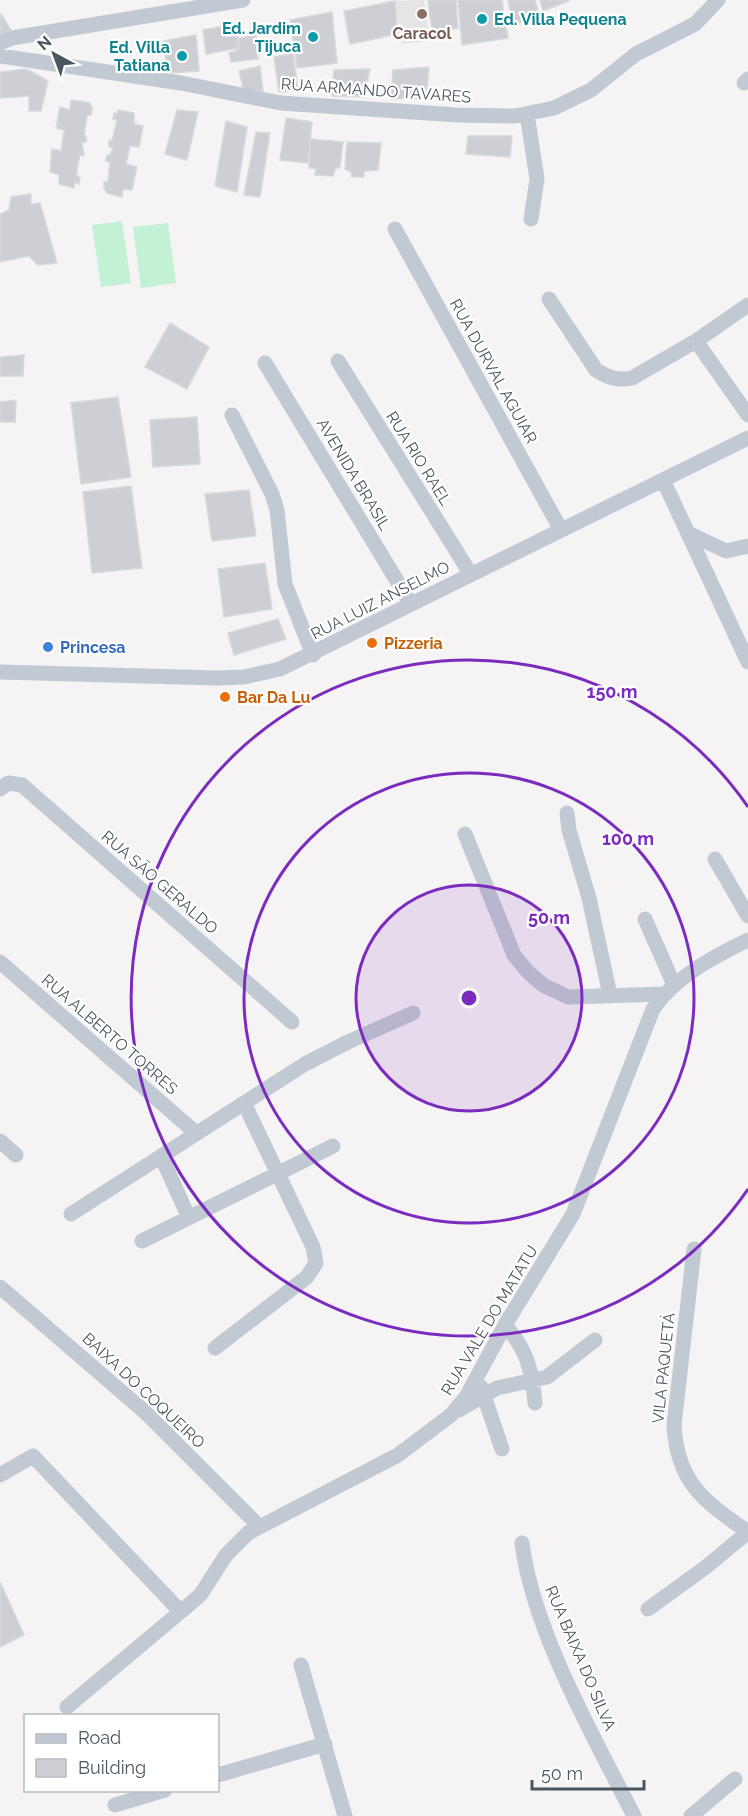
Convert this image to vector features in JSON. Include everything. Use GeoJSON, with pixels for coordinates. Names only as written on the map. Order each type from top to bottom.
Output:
{"type":"FeatureCollection","features":[{"type":"Feature","properties":{"kind":"street"},"geometry":{"type":"LineString","coordinates":[[0,43],[12,38],[243,0]]}},
{"type":"Feature","properties":{"kind":"street","name":"RUA ARMANDO TAVARES"},"geometry":{"type":"LineString","coordinates":[[0,56],[181,83],[281,103],[458,115],[527,114],[554,108],[591,90],[636,54],[694,24],[718,0]]}},
{"type":"Feature","properties":{"kind":"street"},"geometry":{"type":"LineString","coordinates":[[527,114],[537,179],[531,219]]}},
{"type":"Feature","properties":{"kind":"street","name":"RUA DURVAL AGUIAR"},"geometry":{"type":"LineString","coordinates":[[395,229],[561,530]]}},
{"type":"Feature","properties":{"kind":"street"},"geometry":{"type":"LineString","coordinates":[[549,299],[596,370],[622,381],[632,378],[696,341],[748,305]]}},
{"type":"Feature","properties":{"kind":"street"},"geometry":{"type":"LineString","coordinates":[[696,341],[748,415]]}},
{"type":"Feature","properties":{"kind":"street","name":"RUA RIO RAEL"},"geometry":{"type":"LineString","coordinates":[[338,361],[470,573]]}},
{"type":"Feature","properties":{"kind":"street","name":"AVENIDA BRASIL"},"geometry":{"type":"LineString","coordinates":[[265,363],[411,604]]}},
{"type":"Feature","properties":{"kind":"street"},"geometry":{"type":"LineString","coordinates":[[232,415],[272,494],[277,510],[285,584],[313,655]]}},
{"type":"Feature","properties":{"kind":"street","name":"RUA LUIZ ANSELMO"},"geometry":{"type":"LineString","coordinates":[[0,672],[244,677],[280,669],[313,655],[470,573],[663,482],[748,438]]}},
{"type":"Feature","properties":{"kind":"street"},"geometry":{"type":"LineString","coordinates":[[663,482],[690,534],[748,662]]}},
{"type":"Feature","properties":{"kind":"street"},"geometry":{"type":"LineString","coordinates":[[690,534],[726,551],[748,546]]}},
{"type":"Feature","properties":{"kind":"street","name":"RUA SĀO GERALDO"},"geometry":{"type":"LineString","coordinates":[[0,788],[15,782],[22,785],[292,1022]]}},
{"type":"Feature","properties":{"kind":"street"},"geometry":{"type":"LineString","coordinates":[[567,813],[569,830],[589,898],[610,995]]}},
{"type":"Feature","properties":{"kind":"street"},"geometry":{"type":"LineString","coordinates":[[465,834],[514,955],[528,972],[543,984],[568,997],[669,990],[710,960],[748,940]]}},
{"type":"Feature","properties":{"kind":"street"},"geometry":{"type":"LineString","coordinates":[[715,859],[748,916]]}},
{"type":"Feature","properties":{"kind":"street"},"geometry":{"type":"LineString","coordinates":[[645,919],[669,990]]}},
{"type":"Feature","properties":{"kind":"street","name":"RUA ALBERTO TORRES"},"geometry":{"type":"LineString","coordinates":[[0,962],[196,1133]]}},
{"type":"Feature","properties":{"kind":"street","name":"RUA VALE DO MATATU"},"geometry":{"type":"LineString","coordinates":[[67,1707],[201,1594],[235,1544],[259,1526],[398,1455],[451,1415],[477,1378],[505,1324],[573,1214],[648,1019],[669,990]]}},
{"type":"Feature","properties":{"kind":"street"},"geometry":{"type":"LineString","coordinates":[[71,1214],[316,1058],[413,1013]]}},
{"type":"Feature","properties":{"kind":"street"},"geometry":{"type":"LineString","coordinates":[[215,1348],[307,1277],[316,1263],[316,1256],[244,1103]]}},
{"type":"Feature","properties":{"kind":"street"},"geometry":{"type":"LineString","coordinates":[[0,1140],[16,1155]]}},
{"type":"Feature","properties":{"kind":"street"},"geometry":{"type":"LineString","coordinates":[[142,1241],[333,1146]]}},
{"type":"Feature","properties":{"kind":"street"},"geometry":{"type":"LineString","coordinates":[[161,1155],[189,1218]]}},
{"type":"Feature","properties":{"kind":"street","name":"VILA PAQUETÁ"},"geometry":{"type":"LineString","coordinates":[[694,1249],[674,1425],[675,1444],[680,1465],[694,1490],[748,1532]]}},
{"type":"Feature","properties":{"kind":"street","name":"BAIXA DO COQUEIRO"},"geometry":{"type":"LineString","coordinates":[[0,1287],[145,1412],[259,1526]]}},
{"type":"Feature","properties":{"kind":"street"},"geometry":{"type":"LineString","coordinates":[[505,1324],[521,1343],[533,1381],[535,1403]]}},
{"type":"Feature","properties":{"kind":"street"},"geometry":{"type":"LineString","coordinates":[[451,1415],[497,1388],[533,1381],[558,1371],[595,1340]]}},
{"type":"Feature","properties":{"kind":"street"},"geometry":{"type":"LineString","coordinates":[[477,1378],[485,1395],[502,1449]]}},
{"type":"Feature","properties":{"kind":"street"},"geometry":{"type":"LineString","coordinates":[[0,1475],[33,1456],[180,1611]]}},
{"type":"Feature","properties":{"kind":"street"},"geometry":{"type":"LineString","coordinates":[[648,1609],[706,1568],[748,1532]]}},
{"type":"Feature","properties":{"kind":"street","name":"RUA BAIXA DO SILVA"},"geometry":{"type":"LineString","coordinates":[[522,1543],[531,1588],[548,1633],[586,1722],[634,1816]]}},
{"type":"Feature","properties":{"kind":"street"},"geometry":{"type":"LineString","coordinates":[[301,1665],[345,1816]]}},
{"type":"Feature","properties":{"kind":"street"},"geometry":{"type":"LineString","coordinates":[[219,1775],[325,1744]]}},
{"type":"Feature","properties":{"kind":"street"},"geometry":{"type":"LineString","coordinates":[[691,1816],[735,1779]]}},
{"type":"Feature","properties":{"kind":"street"},"geometry":{"type":"LineString","coordinates":[[115,1805],[161,1792]]}},
{"type":"Feature","properties":{"kind":"shaded area"},"geometry":{"type":"Polygon","coordinates":[[[424,0],[430,41],[402,44],[395,1],[424,0]]]}},
{"type":"Feature","properties":{"kind":"green space"},"geometry":{"type":"Polygon","coordinates":[[[122,221],[131,283],[101,287],[92,225],[122,221]]]}},
{"type":"Feature","properties":{"kind":"green space"},"geometry":{"type":"Polygon","coordinates":[[[168,223],[176,283],[141,288],[133,227],[168,223]]]}},
{"type":"Feature","properties":{"kind":"building"},"geometry":{"type":"Polygon","coordinates":[[[428,0],[456,0],[458,28],[432,32],[428,0]]]}},
{"type":"Feature","properties":{"kind":"building","name":"Ed. Villa Pequena"},"geometry":{"type":"Polygon","coordinates":[[[458,0],[502,0],[508,38],[462,45],[458,0]]]}},
{"type":"Feature","properties":{"kind":"building"},"geometry":{"type":"Polygon","coordinates":[[[508,0],[535,0],[540,19],[513,24],[508,0]]]}},
{"type":"Feature","properties":{"kind":"building"},"geometry":{"type":"Polygon","coordinates":[[[540,0],[569,0],[569,1],[543,11],[540,0]]]}},
{"type":"Feature","properties":{"kind":"building"},"geometry":{"type":"Polygon","coordinates":[[[395,1],[398,34],[350,44],[344,11],[395,1]]]}},
{"type":"Feature","properties":{"kind":"building","name":"Ed. Jardim Tijuca"},"geometry":{"type":"Polygon","coordinates":[[[332,12],[337,63],[297,68],[290,20],[332,12]]]}},
{"type":"Feature","properties":{"kind":"building"},"geometry":{"type":"Polygon","coordinates":[[[0,15],[11,30],[0,35],[0,15]]]}},
{"type":"Feature","properties":{"kind":"building"},"geometry":{"type":"Polygon","coordinates":[[[238,23],[238,48],[206,54],[203,30],[238,23]]]}},
{"type":"Feature","properties":{"kind":"building"},"geometry":{"type":"Polygon","coordinates":[[[256,34],[258,59],[231,62],[229,53],[239,49],[238,39],[256,34]]]}},
{"type":"Feature","properties":{"kind":"building","name":"Ed. Villa Tatiana"},"geometry":{"type":"Polygon","coordinates":[[[196,35],[199,71],[168,73],[163,41],[196,35]]]}},
{"type":"Feature","properties":{"kind":"building"},"geometry":{"type":"Polygon","coordinates":[[[293,53],[298,91],[279,92],[274,57],[293,53]]]}},
{"type":"Feature","properties":{"kind":"building"},"geometry":{"type":"Polygon","coordinates":[[[260,66],[263,91],[244,91],[239,71],[260,66]]]}},
{"type":"Feature","properties":{"kind":"building"},"geometry":{"type":"Polygon","coordinates":[[[429,67],[426,98],[391,99],[393,70],[429,67]]]}},
{"type":"Feature","properties":{"kind":"building"},"geometry":{"type":"Polygon","coordinates":[[[26,69],[48,81],[41,111],[29,111],[29,96],[0,98],[0,72],[26,69]]]}},
{"type":"Feature","properties":{"kind":"building"},"geometry":{"type":"Polygon","coordinates":[[[370,69],[364,97],[332,96],[334,70],[370,69]]]}},
{"type":"Feature","properties":{"kind":"building"},"geometry":{"type":"Polygon","coordinates":[[[71,100],[90,103],[92,108],[91,115],[87,116],[84,136],[86,136],[86,142],[82,142],[84,156],[80,155],[76,175],[80,177],[79,184],[75,182],[74,188],[59,184],[59,175],[50,172],[52,149],[61,151],[64,130],[56,128],[60,107],[70,110],[71,100]]]}},
{"type":"Feature","properties":{"kind":"building"},"geometry":{"type":"Polygon","coordinates":[[[118,110],[134,113],[134,124],[143,126],[139,147],[130,146],[126,164],[137,167],[132,190],[123,189],[122,197],[107,193],[104,188],[104,182],[108,182],[110,162],[106,161],[107,155],[110,155],[113,147],[109,147],[109,140],[112,141],[117,120],[113,119],[114,113],[117,114],[118,110]]]}},
{"type":"Feature","properties":{"kind":"building"},"geometry":{"type":"Polygon","coordinates":[[[177,110],[198,112],[187,160],[165,154],[177,110]]]}},
{"type":"Feature","properties":{"kind":"building"},"geometry":{"type":"Polygon","coordinates":[[[286,118],[312,122],[308,163],[280,160],[286,118]]]}},
{"type":"Feature","properties":{"kind":"building"},"geometry":{"type":"Polygon","coordinates":[[[226,121],[247,127],[237,192],[215,186],[226,121]]]}},
{"type":"Feature","properties":{"kind":"building"},"geometry":{"type":"Polygon","coordinates":[[[256,132],[270,133],[260,197],[244,195],[256,132]]]}},
{"type":"Feature","properties":{"kind":"building"},"geometry":{"type":"Polygon","coordinates":[[[468,136],[512,136],[510,157],[466,154],[468,136]]]}},
{"type":"Feature","properties":{"kind":"building"},"geometry":{"type":"Polygon","coordinates":[[[310,139],[343,142],[340,167],[335,169],[333,176],[315,175],[316,169],[309,168],[310,139]]]}},
{"type":"Feature","properties":{"kind":"building"},"geometry":{"type":"Polygon","coordinates":[[[347,142],[381,143],[378,170],[364,171],[364,177],[352,177],[351,172],[345,169],[347,142]]]}},
{"type":"Feature","properties":{"kind":"building"},"geometry":{"type":"Polygon","coordinates":[[[31,194],[31,204],[40,203],[57,263],[38,265],[29,256],[0,262],[0,214],[9,210],[11,197],[31,194]]]}},
{"type":"Feature","properties":{"kind":"building"},"geometry":{"type":"Polygon","coordinates":[[[170,323],[209,347],[187,389],[145,367],[170,323]]]}},
{"type":"Feature","properties":{"kind":"building"},"geometry":{"type":"Polygon","coordinates":[[[24,355],[23,376],[0,376],[0,357],[24,355]]]}},
{"type":"Feature","properties":{"kind":"building"},"geometry":{"type":"Polygon","coordinates":[[[118,397],[131,477],[81,484],[71,403],[118,397]]]}},
{"type":"Feature","properties":{"kind":"building"},"geometry":{"type":"Polygon","coordinates":[[[16,400],[15,422],[0,422],[0,402],[16,400]]]}},
{"type":"Feature","properties":{"kind":"building"},"geometry":{"type":"Polygon","coordinates":[[[197,417],[200,464],[153,467],[150,420],[197,417]]]}},
{"type":"Feature","properties":{"kind":"building"},"geometry":{"type":"Polygon","coordinates":[[[131,486],[142,568],[92,573],[83,492],[131,486]]]}},
{"type":"Feature","properties":{"kind":"building"},"geometry":{"type":"Polygon","coordinates":[[[249,490],[256,536],[212,541],[205,494],[249,490]]]}},
{"type":"Feature","properties":{"kind":"building"},"geometry":{"type":"Polygon","coordinates":[[[265,563],[272,609],[224,617],[218,569],[265,563]]]}},
{"type":"Feature","properties":{"kind":"building"},"geometry":{"type":"Polygon","coordinates":[[[278,619],[286,639],[234,655],[228,633],[278,619]]]}},
{"type":"Feature","properties":{"kind":"building"},"geometry":{"type":"Polygon","coordinates":[[[0,1582],[24,1635],[0,1647],[0,1582]]]}},
{"type":"Feature","properties":{"kind":"place","name":"Caracol"},"geometry":{"type":"Point","coordinates":[422,14]}},
{"type":"Feature","properties":{"kind":"place","name":"Ed. Villa Pequena"},"geometry":{"type":"Point","coordinates":[482,19]}},
{"type":"Feature","properties":{"kind":"place","name":"Ed. Jardim Tijuca"},"geometry":{"type":"Point","coordinates":[313,37]}},
{"type":"Feature","properties":{"kind":"place","name":"Ed. Villa Tatiana"},"geometry":{"type":"Point","coordinates":[182,56]}},
{"type":"Feature","properties":{"kind":"place","name":"Pizzeria"},"geometry":{"type":"Point","coordinates":[372,643]}},
{"type":"Feature","properties":{"kind":"place","name":"Princesa"},"geometry":{"type":"Point","coordinates":[48,647]}},
{"type":"Feature","properties":{"kind":"place","name":"Bar Da Lu"},"geometry":{"type":"Point","coordinates":[225,697]}}]}
